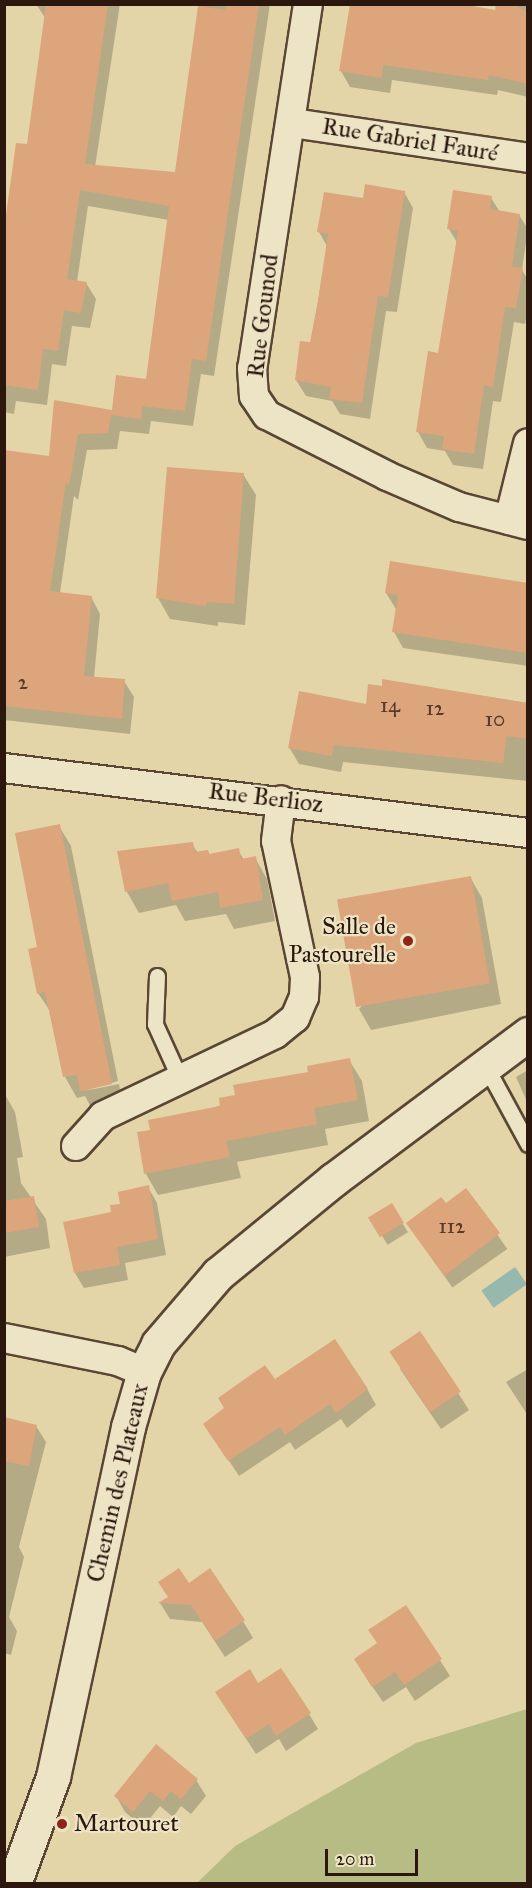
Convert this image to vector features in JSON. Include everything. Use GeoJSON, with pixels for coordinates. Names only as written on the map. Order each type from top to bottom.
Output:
{"type":"FeatureCollection","features":[{"type":"Feature","properties":{"kind":"street","name":"Rue Gounod"},"geometry":{"type":"LineString","coordinates":[[308,4],[292,123],[252,368],[254,396],[267,415],[387,476],[459,507],[518,523]]}},
{"type":"Feature","properties":{"kind":"street","name":"Rue Gabriel Fauré"},"geometry":{"type":"LineString","coordinates":[[292,123],[528,158]]}},
{"type":"Feature","properties":{"kind":"street"},"geometry":{"type":"LineString","coordinates":[[518,523],[528,444]]}},
{"type":"Feature","properties":{"kind":"street","name":"Rue Berlioz"},"geometry":{"type":"LineString","coordinates":[[4,768],[281,800],[528,833]]}},
{"type":"Feature","properties":{"kind":"street"},"geometry":{"type":"LineString","coordinates":[[76,1146],[103,1116],[275,1034],[295,1018],[304,997],[305,977],[276,842],[281,800]]}},
{"type":"Feature","properties":{"kind":"street","name":"Chemin des Plateaux"},"geometry":{"type":"LineString","coordinates":[[14,1884],[53,1777],[128,1427],[144,1372],[158,1344],[218,1274],[484,1064],[528,1034]]}},
{"type":"Feature","properties":{"kind":"street"},"geometry":{"type":"LineString","coordinates":[[4,1338],[118,1361],[144,1372]]}},
{"type":"Feature","properties":{"kind":"lane"},"geometry":{"type":"LineString","coordinates":[[158,976],[155,1024],[180,1079]]}},
{"type":"Feature","properties":{"kind":"lane"},"geometry":{"type":"LineString","coordinates":[[484,1064],[528,1144]]}},
{"type":"Feature","properties":{"kind":"green space"},"geometry":{"type":"Polygon","coordinates":[[[527,1709],[527,1883],[197,1883],[235,1846],[416,1743],[527,1709]]]}},
{"type":"Feature","properties":{"kind":"water"},"geometry":{"type":"Polygon","coordinates":[[[515,1267],[527,1284],[493,1308],[481,1291],[515,1267]]]}},
{"type":"Feature","properties":{"kind":"building"},"geometry":{"type":"Polygon","coordinates":[[[46,4],[108,4],[85,164],[175,172],[198,6],[225,10],[226,4],[259,4],[206,361],[192,359],[185,411],[142,406],[141,419],[111,415],[108,433],[78,434],[69,486],[66,482],[50,591],[92,596],[84,676],[125,679],[122,719],[4,706],[4,450],[49,456],[54,400],[112,410],[116,375],[146,379],[169,206],[80,190],[67,279],[87,282],[81,313],[64,310],[58,351],[43,349],[38,390],[4,385],[5,222],[16,143],[27,144],[46,4]]]}},
{"type":"Feature","properties":{"kind":"building"},"geometry":{"type":"Polygon","coordinates":[[[350,4],[461,4],[495,10],[496,4],[513,4],[528,13],[528,84],[489,75],[488,80],[383,65],[382,78],[339,71],[350,4]]]}},
{"type":"Feature","properties":{"kind":"building"},"geometry":{"type":"Polygon","coordinates":[[[365,184],[405,191],[388,297],[378,296],[362,403],[329,399],[331,387],[295,380],[300,341],[310,342],[318,301],[328,234],[317,232],[324,192],[363,198],[365,184]]]}},
{"type":"Feature","properties":{"kind":"building"},"geometry":{"type":"Polygon","coordinates":[[[453,190],[492,196],[490,209],[520,214],[512,267],[523,268],[516,308],[505,307],[493,387],[484,385],[474,454],[442,449],[444,436],[416,432],[428,351],[438,353],[458,231],[447,229],[453,190]]]}},
{"type":"Feature","properties":{"kind":"building"},"geometry":{"type":"Polygon","coordinates":[[[167,467],[244,473],[234,604],[207,602],[206,606],[156,598],[167,467]]]}},
{"type":"Feature","properties":{"kind":"building"},"geometry":{"type":"Polygon","coordinates":[[[390,561],[528,583],[528,653],[392,632],[398,595],[385,593],[390,561]]]}},
{"type":"Feature","properties":{"kind":"building"},"geometry":{"type":"Polygon","coordinates":[[[382,679],[528,703],[528,739],[507,736],[503,763],[334,745],[332,756],[288,748],[299,691],[366,704],[368,684],[382,686],[382,679]]]}},
{"type":"Feature","properties":{"kind":"building"},"geometry":{"type":"Polygon","coordinates":[[[60,824],[112,1084],[80,1091],[77,1075],[63,1077],[45,992],[37,994],[28,949],[37,947],[15,833],[60,824]]]}},
{"type":"Feature","properties":{"kind":"building"},"geometry":{"type":"Polygon","coordinates":[[[193,842],[195,852],[208,850],[209,854],[239,848],[241,859],[256,856],[263,900],[220,908],[218,892],[172,901],[168,883],[125,892],[117,851],[193,842]]]}},
{"type":"Feature","properties":{"kind":"building","name":"Salle de Pastourelle"},"geometry":{"type":"Polygon","coordinates":[[[471,876],[490,983],[356,1007],[337,900],[471,876]]]}},
{"type":"Feature","properties":{"kind":"building"},"geometry":{"type":"Polygon","coordinates":[[[350,1058],[358,1100],[314,1108],[317,1124],[226,1141],[230,1157],[144,1174],[137,1132],[150,1130],[148,1120],[220,1106],[219,1098],[235,1095],[233,1085],[308,1072],[307,1066],[350,1058]]]}},
{"type":"Feature","properties":{"kind":"building"},"geometry":{"type":"Polygon","coordinates":[[[149,1185],[158,1239],[117,1247],[120,1265],[74,1273],[63,1222],[111,1212],[110,1205],[120,1204],[118,1192],[149,1185]]]}},
{"type":"Feature","properties":{"kind":"building"},"geometry":{"type":"Polygon","coordinates":[[[466,1188],[500,1233],[444,1276],[406,1223],[441,1197],[446,1203],[466,1188]]]}},
{"type":"Feature","properties":{"kind":"building"},"geometry":{"type":"Polygon","coordinates":[[[34,1196],[39,1227],[4,1233],[4,1201],[34,1196]]]}},
{"type":"Feature","properties":{"kind":"building"},"geometry":{"type":"Polygon","coordinates":[[[392,1203],[404,1223],[380,1237],[368,1217],[392,1203]]]}},
{"type":"Feature","properties":{"kind":"building"},"geometry":{"type":"Polygon","coordinates":[[[420,1331],[461,1392],[430,1412],[389,1352],[420,1331]]]}},
{"type":"Feature","properties":{"kind":"building"},"geometry":{"type":"Polygon","coordinates":[[[335,1339],[368,1389],[336,1413],[330,1404],[285,1435],[280,1427],[228,1461],[203,1424],[224,1408],[218,1398],[265,1365],[275,1379],[335,1339]]]}},
{"type":"Feature","properties":{"kind":"building"},"geometry":{"type":"Polygon","coordinates":[[[4,1417],[37,1425],[29,1466],[4,1461],[4,1417]]]}},
{"type":"Feature","properties":{"kind":"building"},"geometry":{"type":"Polygon","coordinates":[[[179,1568],[189,1583],[210,1568],[245,1620],[215,1641],[191,1605],[158,1603],[168,1597],[158,1582],[179,1568]]]}},
{"type":"Feature","properties":{"kind":"building"},"geometry":{"type":"Polygon","coordinates":[[[406,1605],[442,1659],[404,1685],[395,1672],[372,1687],[354,1659],[377,1643],[368,1630],[406,1605]]]}},
{"type":"Feature","properties":{"kind":"building"},"geometry":{"type":"Polygon","coordinates":[[[281,1668],[311,1713],[276,1736],[269,1724],[246,1739],[215,1692],[250,1669],[258,1683],[281,1668]]]}},
{"type":"Feature","properties":{"kind":"building"},"geometry":{"type":"Polygon","coordinates":[[[156,1744],[198,1779],[181,1799],[171,1791],[163,1801],[150,1791],[133,1812],[114,1796],[156,1744]]]}},
{"type":"Feature","properties":{"kind":"place","name":"Salle de Pastourelle"},"geometry":{"type":"Point","coordinates":[408,941]}},
{"type":"Feature","properties":{"kind":"place","name":"Martouret"},"geometry":{"type":"Point","coordinates":[62,1824]}}]}
